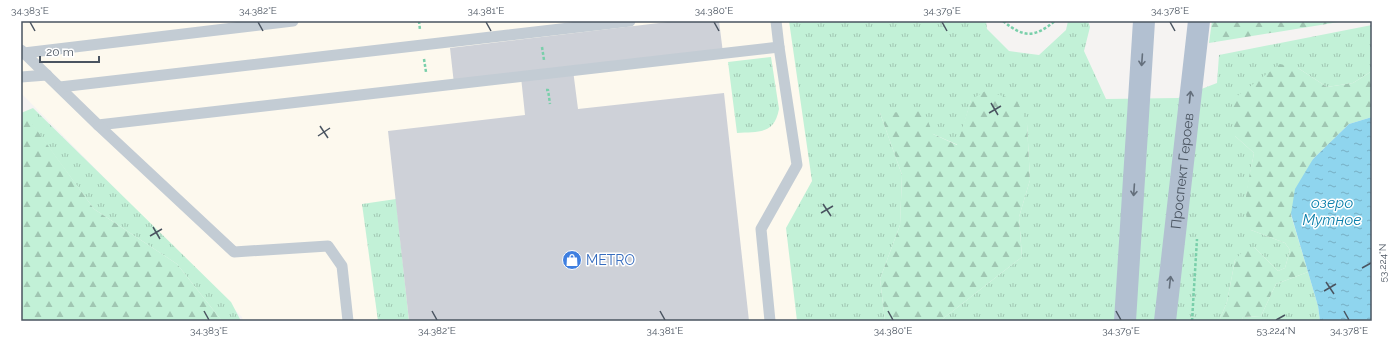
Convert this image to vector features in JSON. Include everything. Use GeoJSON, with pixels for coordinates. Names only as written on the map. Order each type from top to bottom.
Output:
{"type":"FeatureCollection","features":[{"type":"Feature","properties":{"kind":"main road"},"geometry":{"type":"LineString","coordinates":[[1125,321],[1144,21]]}},
{"type":"Feature","properties":{"kind":"main road","name":"Проспект Героев"},"geometry":{"type":"LineString","coordinates":[[1165,321],[1199,21]]}},
{"type":"Feature","properties":{"kind":"lane"},"geometry":{"type":"LineString","coordinates":[[23,51],[293,21]]}},
{"type":"Feature","properties":{"kind":"lane"},"geometry":{"type":"LineString","coordinates":[[60,87],[630,21]]}},
{"type":"Feature","properties":{"kind":"lane"},"geometry":{"type":"LineString","coordinates":[[770,321],[761,229],[797,165],[776,21]]}},
{"type":"Feature","properties":{"kind":"lane"},"geometry":{"type":"LineString","coordinates":[[98,125],[780,46]]}},
{"type":"Feature","properties":{"kind":"lane"},"geometry":{"type":"LineString","coordinates":[[23,51],[98,125],[234,252],[328,246],[342,266],[348,321]]}},
{"type":"Feature","properties":{"kind":"lane"},"geometry":{"type":"LineString","coordinates":[[21,77],[47,75]]}},
{"type":"Feature","properties":{"kind":"path"},"geometry":{"type":"LineString","coordinates":[[1003,21],[1017,31],[1032,35],[1055,21]]}},
{"type":"Feature","properties":{"kind":"path"},"geometry":{"type":"LineString","coordinates":[[540,32],[548,90]]}},
{"type":"Feature","properties":{"kind":"shaded area"},"geometry":{"type":"Polygon","coordinates":[[[21,21],[826,21],[864,321],[243,321],[242,317],[21,93],[21,21]]]}},
{"type":"Feature","properties":{"kind":"green space"},"geometry":{"type":"Polygon","coordinates":[[[789,21],[986,21],[987,29],[1009,51],[1039,55],[1066,30],[1068,21],[1088,21],[1090,27],[1084,51],[1106,99],[1178,98],[1217,83],[1219,55],[1372,25],[1372,71],[1353,83],[1327,87],[1298,68],[1235,136],[1254,153],[1246,196],[1251,230],[1285,243],[1290,250],[1285,268],[1278,271],[1254,247],[1235,260],[1227,302],[1219,321],[940,321],[1022,257],[1019,217],[1030,180],[1027,124],[971,100],[958,145],[880,113],[902,175],[900,225],[880,279],[885,321],[797,321],[786,228],[812,181],[789,21]]]}},
{"type":"Feature","properties":{"kind":"green space"},"geometry":{"type":"Polygon","coordinates":[[[1212,21],[1345,21],[1209,43],[1212,21]]]}},
{"type":"Feature","properties":{"kind":"green space"},"geometry":{"type":"Polygon","coordinates":[[[771,57],[779,109],[777,117],[769,127],[764,130],[737,133],[728,62],[771,57]]]}},
{"type":"Feature","properties":{"kind":"green space"},"geometry":{"type":"Polygon","coordinates":[[[1280,64],[1298,68],[1327,87],[1353,83],[1372,71],[1372,117],[1349,124],[1313,159],[1291,215],[1308,272],[1276,284],[1261,316],[1243,317],[1241,321],[1219,321],[1227,302],[1235,260],[1246,248],[1254,247],[1278,271],[1285,268],[1290,250],[1285,243],[1251,230],[1246,212],[1246,192],[1254,153],[1235,136],[1232,100],[1280,64]]]}},
{"type":"Feature","properties":{"kind":"green space"},"geometry":{"type":"Polygon","coordinates":[[[985,91],[1017,100],[1027,124],[1030,180],[1019,217],[1022,257],[940,321],[885,321],[880,279],[900,225],[902,175],[880,113],[924,111],[933,134],[957,145],[971,100],[985,91]]]}},
{"type":"Feature","properties":{"kind":"green space"},"geometry":{"type":"Polygon","coordinates":[[[33,108],[231,302],[241,321],[222,321],[177,264],[94,209],[28,119],[21,121],[21,113],[33,108]]]}},
{"type":"Feature","properties":{"kind":"green space"},"geometry":{"type":"Polygon","coordinates":[[[28,118],[94,209],[177,264],[222,321],[21,321],[21,121],[28,118]]]}},
{"type":"Feature","properties":{"kind":"green space"},"geometry":{"type":"Polygon","coordinates":[[[396,199],[409,321],[378,321],[362,204],[396,199]]]}},
{"type":"Feature","properties":{"kind":"green space"},"geometry":{"type":"Polygon","coordinates":[[[1308,272],[1318,306],[1320,321],[1241,321],[1243,317],[1261,316],[1276,284],[1308,272]]]}},
{"type":"Feature","properties":{"kind":"water","name":"озеро Мутное"},"geometry":{"type":"Polygon","coordinates":[[[1372,117],[1372,321],[1320,321],[1318,306],[1291,214],[1295,189],[1313,159],[1349,124],[1372,117]]]}},
{"type":"Feature","properties":{"kind":"building","name":"METRO"},"geometry":{"type":"Polygon","coordinates":[[[676,21],[719,21],[723,53],[573,70],[578,109],[724,93],[749,321],[409,321],[388,131],[525,115],[521,77],[454,84],[450,48],[676,21]]]}},
{"type":"Feature","properties":{"kind":"place","name":"METRO"},"geometry":{"type":"Point","coordinates":[572,260]}}]}
